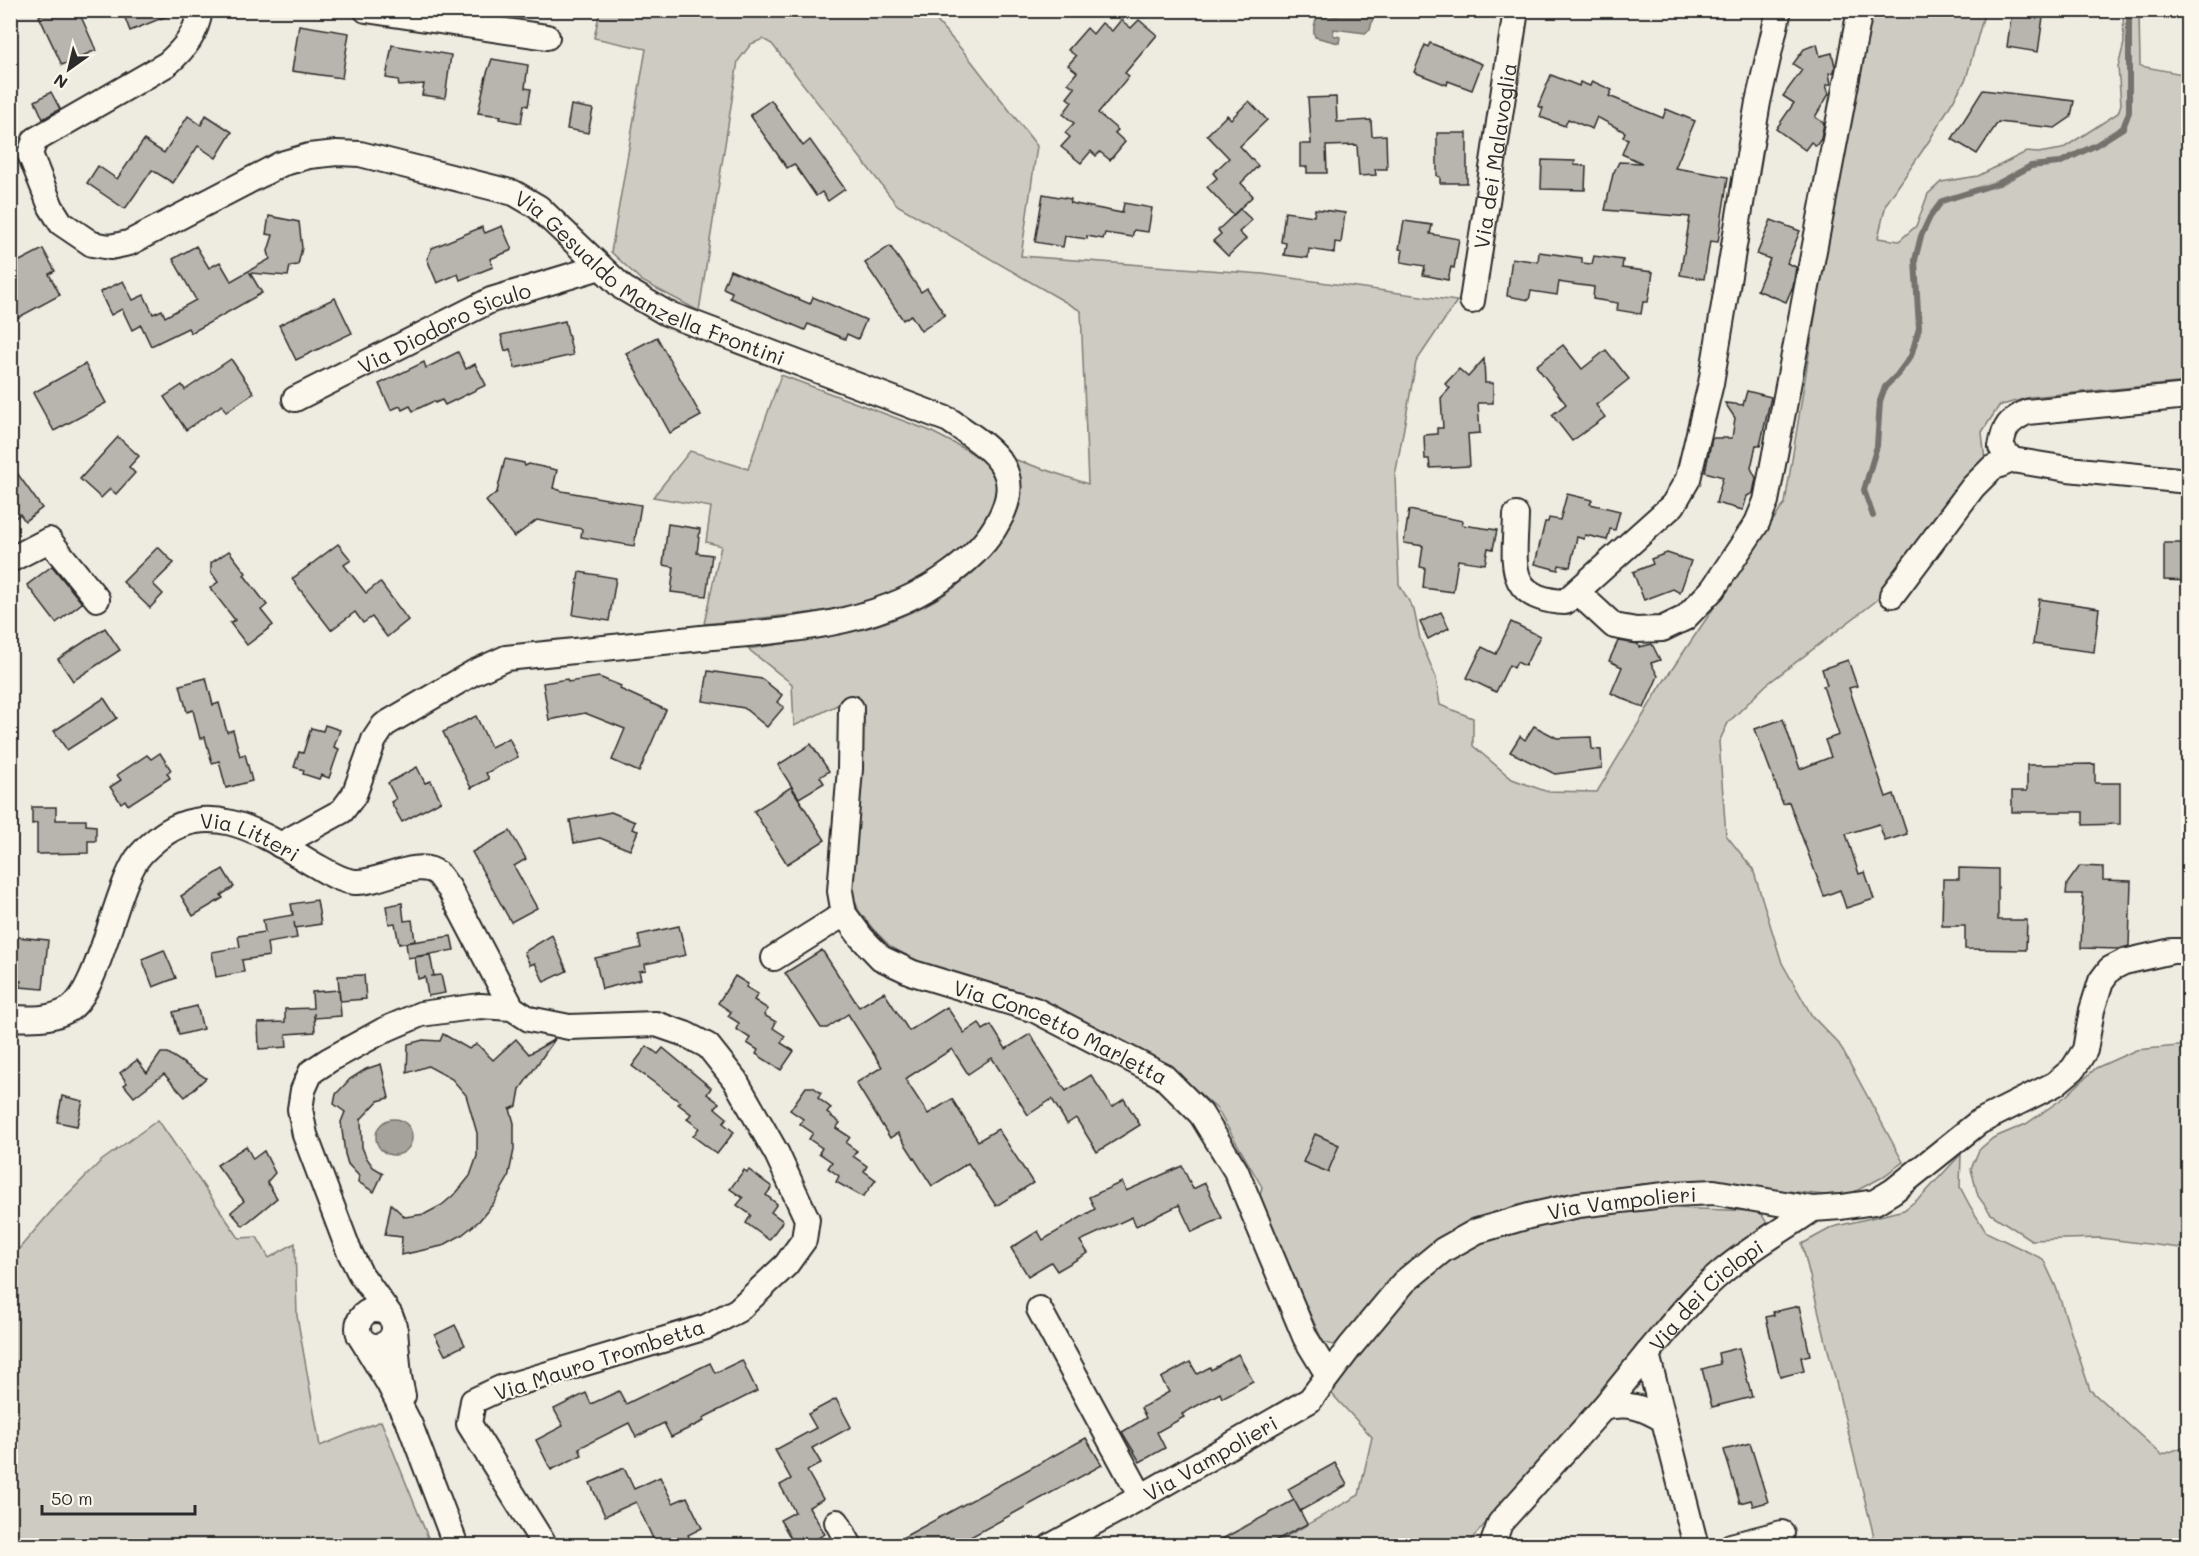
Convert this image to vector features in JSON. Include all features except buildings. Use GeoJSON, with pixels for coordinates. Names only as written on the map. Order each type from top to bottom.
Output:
{"type":"FeatureCollection","features":[{"type":"Feature","properties":{"kind":"street","name":"Via Gesualdo Manzella Frontini"},"geometry":{"type":"LineString","coordinates":[[200,10],[194,34],[184,50],[167,64],[34,140],[30,154],[51,207],[61,223],[92,244],[110,247],[129,243],[281,164],[309,156],[360,154],[514,193],[538,207],[623,288],[666,312],[949,420],[983,444],[1001,461],[1010,484],[1008,505],[993,531],[972,557],[938,583],[893,606],[822,626],[506,658],[473,673],[384,725],[374,740],[354,795],[342,811],[280,845]]}},
{"type":"Feature","properties":{"kind":"street"},"geometry":{"type":"LineString","coordinates":[[366,10],[547,37]]}},
{"type":"Feature","properties":{"kind":"street","name":"Via dei Malavoglia"},"geometry":{"type":"LineString","coordinates":[[1472,301],[1516,10]]}},
{"type":"Feature","properties":{"kind":"street"},"geometry":{"type":"LineString","coordinates":[[1516,515],[1516,577],[1532,595],[1547,601],[1565,602],[1673,505],[1688,479],[1711,383],[1758,102],[1779,10]]}},
{"type":"Feature","properties":{"kind":"street"},"geometry":{"type":"LineString","coordinates":[[1576,592],[1614,626],[1636,630],[1662,629],[1685,618],[1713,589],[1756,523],[1766,501],[1860,10]]}},
{"type":"Feature","properties":{"kind":"street","name":"Via Diodoro Siculo"},"geometry":{"type":"LineString","coordinates":[[295,399],[491,300],[600,267]]}},
{"type":"Feature","properties":{"kind":"street"},"geometry":{"type":"LineString","coordinates":[[2012,460],[2001,447],[2003,433],[2012,420],[2028,412],[2188,396]]}},
{"type":"Feature","properties":{"kind":"street"},"geometry":{"type":"LineString","coordinates":[[1892,595],[1973,487],[1992,468],[2012,460],[2068,470],[2188,481]]}},
{"type":"Feature","properties":{"kind":"street"},"geometry":{"type":"LineString","coordinates":[[10,560],[49,540],[97,599]]}},
{"type":"Feature","properties":{"kind":"street"},"geometry":{"type":"LineString","coordinates":[[774,958],[844,914],[840,891],[850,769],[851,708]]}},
{"type":"Feature","properties":{"kind":"street","name":"Via Litteri"},"geometry":{"type":"LineString","coordinates":[[10,1018],[52,1017],[70,1009],[84,995],[124,885],[137,859],[154,841],[171,828],[190,821],[209,819],[252,829],[333,875],[353,882],[372,882],[415,868],[429,869],[438,874],[449,888],[512,1008]]}},
{"type":"Feature","properties":{"kind":"street","name":"Via Concetto Marletta"},"geometry":{"type":"LineString","coordinates":[[844,914],[881,958],[914,973],[1035,1010],[1163,1076],[1201,1114],[1236,1171],[1305,1337],[1328,1376]]}},
{"type":"Feature","properties":{"kind":"street","name":"Via Vampolieri"},"geometry":{"type":"LineString","coordinates":[[1051,1545],[1142,1497],[1310,1400],[1404,1282],[1443,1250],[1491,1226],[1578,1205],[1673,1194],[1714,1192],[1813,1209],[1875,1202],[1893,1191],[1980,1122],[2055,1084],[2073,1069],[2085,1050],[2092,1010],[2101,981],[2110,969],[2124,962],[2172,951],[2188,951]]}},
{"type":"Feature","properties":{"kind":"street"},"geometry":{"type":"LineString","coordinates":[[410,1425],[399,1377],[392,1322],[360,1273],[349,1251],[305,1135],[300,1109],[303,1090],[310,1072],[366,1040],[421,1014],[480,1006],[512,1008]]}},
{"type":"Feature","properties":{"kind":"street","name":"Via Mauro Trombetta"},"geometry":{"type":"LineString","coordinates":[[512,1008],[529,1019],[569,1027],[656,1024],[708,1046],[735,1080],[777,1154],[807,1219],[804,1240],[786,1265],[738,1310],[706,1327],[501,1388],[473,1401],[469,1424],[545,1545]]}},
{"type":"Feature","properties":{"kind":"street","name":"Via dei Ciclopi"},"geometry":{"type":"LineString","coordinates":[[1696,1545],[1647,1354],[1691,1301],[1722,1271],[1764,1240],[1813,1209]]}},
{"type":"Feature","properties":{"kind":"street"},"geometry":{"type":"LineString","coordinates":[[349,1251],[361,1333],[410,1425],[456,1545]]}},
{"type":"Feature","properties":{"kind":"street"},"geometry":{"type":"LineString","coordinates":[[361,1333],[361,1318],[366,1312],[374,1309],[382,1310],[392,1322]]}},
{"type":"Feature","properties":{"kind":"street"},"geometry":{"type":"LineString","coordinates":[[1039,1309],[1142,1497]]}},
{"type":"Feature","properties":{"kind":"street"},"geometry":{"type":"LineString","coordinates":[[1492,1545],[1500,1523],[1603,1408],[1647,1354]]}},
{"type":"Feature","properties":{"kind":"street"},"geometry":{"type":"LineString","coordinates":[[1603,1408],[1618,1405],[1643,1407],[1664,1420]]}},
{"type":"Feature","properties":{"kind":"street"},"geometry":{"type":"LineString","coordinates":[[837,1522],[850,1545]]}},
{"type":"Feature","properties":{"kind":"street"},"geometry":{"type":"LineString","coordinates":[[1731,1545],[1782,1533]]}},
{"type":"Feature","properties":{"kind":"shaded area"},"geometry":{"type":"Polygon","coordinates":[[[600,11],[928,11],[969,58],[1037,146],[1021,256],[1263,274],[1457,301],[1416,362],[1395,476],[1399,584],[1414,610],[1420,639],[1436,678],[1440,705],[1473,718],[1473,746],[1512,779],[1545,791],[1597,792],[1662,684],[1785,503],[1832,211],[1869,11],[1985,11],[1966,79],[1929,141],[1886,204],[1878,238],[1899,241],[1916,226],[1928,194],[1941,182],[1978,176],[2026,152],[2038,153],[2062,149],[2118,113],[2121,104],[2118,67],[2124,43],[2123,11],[2139,11],[2140,66],[2188,75],[2188,382],[2030,397],[1999,406],[1982,432],[1985,461],[1876,601],[1766,685],[1728,723],[1719,742],[1726,835],[1753,869],[1782,963],[1812,1016],[1839,1044],[1903,1162],[1881,1178],[1852,1193],[1824,1195],[1705,1182],[1642,1184],[1578,1193],[1493,1213],[1465,1224],[1437,1240],[1343,1341],[1333,1345],[1323,1342],[1258,1202],[1262,1187],[1217,1109],[1188,1083],[1154,1060],[1053,1008],[1007,989],[940,972],[920,963],[891,947],[873,929],[859,911],[849,886],[858,791],[858,695],[794,726],[792,684],[748,649],[852,632],[900,617],[945,594],[984,562],[999,543],[1020,506],[1020,480],[1016,460],[1088,484],[1081,311],[897,205],[772,44],[763,39],[751,44],[738,61],[699,311],[642,281],[611,252],[646,49],[594,38],[600,11]]]}},
{"type":"Feature","properties":{"kind":"shaded area"},"geometry":{"type":"Polygon","coordinates":[[[1344,11],[1372,11],[1374,14],[1370,30],[1365,33],[1334,29],[1333,35],[1340,37],[1339,43],[1315,37],[1315,24],[1321,13],[1337,16],[1344,11]]]}},
{"type":"Feature","properties":{"kind":"shaded area"},"geometry":{"type":"Polygon","coordinates":[[[781,375],[928,430],[965,449],[986,463],[998,486],[995,507],[981,529],[962,549],[928,573],[884,598],[837,610],[704,624],[721,546],[706,542],[711,507],[653,497],[690,451],[748,469],[781,375]]]}},
{"type":"Feature","properties":{"kind":"shaded area"},"geometry":{"type":"Polygon","coordinates":[[[2188,1045],[2188,1249],[2100,1238],[2031,1240],[1991,1214],[1978,1196],[1971,1169],[1979,1150],[1993,1138],[2026,1124],[2066,1096],[2096,1068],[2136,1050],[2188,1045]]]}},
{"type":"Feature","properties":{"kind":"shaded area"},"geometry":{"type":"Polygon","coordinates":[[[394,1119],[407,1124],[412,1137],[407,1150],[394,1155],[381,1150],[376,1137],[381,1124],[394,1119]]]}},
{"type":"Feature","properties":{"kind":"shaded area"},"geometry":{"type":"Polygon","coordinates":[[[158,1120],[239,1238],[257,1237],[269,1258],[295,1243],[297,1316],[320,1446],[381,1421],[431,1545],[11,1545],[11,1258],[55,1207],[101,1161],[158,1120]]]}},
{"type":"Feature","properties":{"kind":"shaded area"},"geometry":{"type":"Polygon","coordinates":[[[1961,1154],[1960,1187],[1986,1232],[2043,1259],[2056,1287],[2090,1390],[2162,1455],[2188,1445],[2188,1545],[1876,1545],[1802,1244],[1833,1227],[1904,1210],[1923,1195],[1961,1154]]]}},
{"type":"Feature","properties":{"kind":"shaded area"},"geometry":{"type":"Polygon","coordinates":[[[1671,1208],[1754,1211],[1762,1215],[1767,1223],[1732,1250],[1682,1296],[1640,1349],[1469,1542],[1460,1546],[1270,1546],[1359,1495],[1372,1437],[1331,1393],[1413,1286],[1450,1259],[1489,1239],[1532,1226],[1626,1211],[1671,1208]]]}},
{"type":"Feature","properties":{"kind":"waterway"},"geometry":{"type":"LineString","coordinates":[[1873,516],[1864,490],[1877,446],[1880,401],[1885,387],[1911,356],[1919,328],[1915,260],[1921,236],[1930,217],[1942,201],[1999,183],[2031,166],[2059,163],[2096,145],[2123,128],[2129,112],[2129,10]]}}]}
